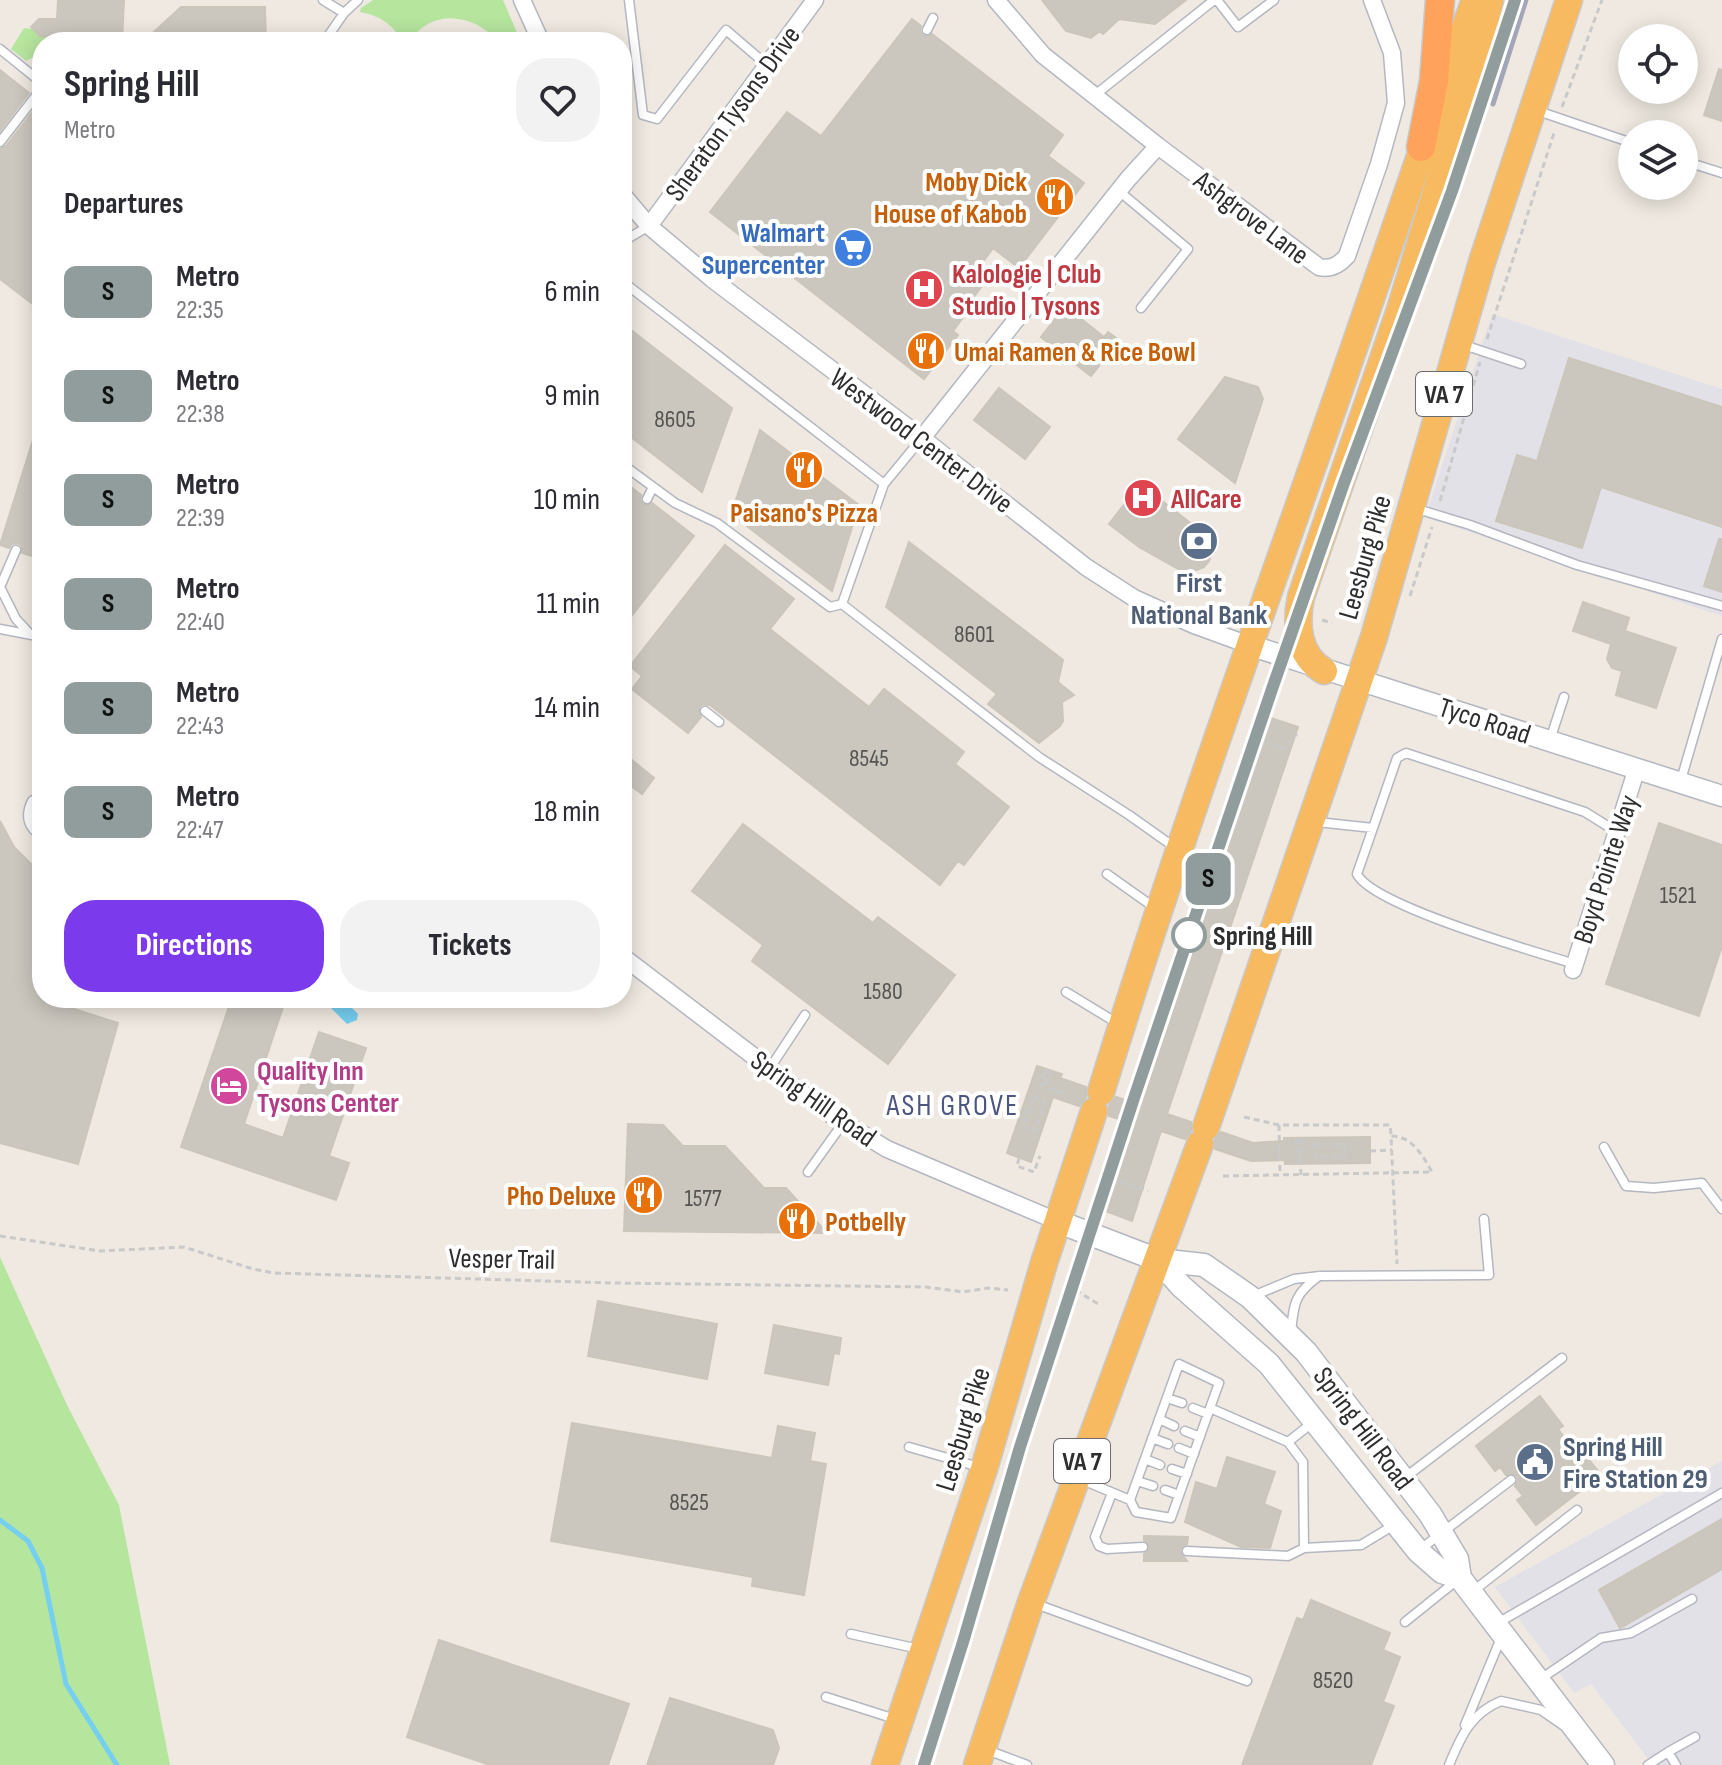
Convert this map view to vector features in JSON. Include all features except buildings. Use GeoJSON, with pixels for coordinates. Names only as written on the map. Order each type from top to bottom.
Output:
{"type":"FeatureCollection","features":[{"type":"Feature","properties":{"kind":"highway"},"geometry":{"type":"LineString","coordinates":[[1421,147],[1434,81],[1440,0]]}},
{"type":"Feature","properties":{"kind":"highway","name":"Leesburg Pike"},"geometry":{"type":"LineString","coordinates":[[885,1765],[984,1469],[1044,1263],[1121,1025],[1249,645],[1475,0]]}},
{"type":"Feature","properties":{"kind":"highway"},"geometry":{"type":"LineString","coordinates":[[1324,671],[1311,661],[1304,650],[1298,619],[1301,597],[1400,310],[1477,58],[1490,0]]}},
{"type":"Feature","properties":{"kind":"highway","name":"Leesburg Pike"},"geometry":{"type":"LineString","coordinates":[[980,1756],[1031,1602],[1203,1136],[1359,681],[1424,511],[1471,348],[1533,109],[1569,0]]}},
{"type":"Feature","properties":{"kind":"main road","name":"Spring Hill Road"},"geometry":{"type":"LineString","coordinates":[[1059,1222],[1158,1260],[1204,1265],[1250,1297],[1291,1335],[1442,1532],[1457,1559],[1466,1585],[1603,1765]]}},
{"type":"Feature","properties":{"kind":"main road","name":"Spring Hill Road"},"geometry":{"type":"LineString","coordinates":[[1158,1260],[1181,1286],[1269,1364],[1418,1551],[1442,1572],[1466,1585]]}},
{"type":"Feature","properties":{"kind":"street"},"geometry":{"type":"LineString","coordinates":[[522,0],[536,32]]}},
{"type":"Feature","properties":{"kind":"street","name":"Sheraton Tysons Drive"},"geometry":{"type":"LineString","coordinates":[[649,226],[815,0]]}},
{"type":"Feature","properties":{"kind":"street","name":"Ashgrove Lane"},"geometry":{"type":"LineString","coordinates":[[996,0],[1043,55],[1158,146],[1325,269],[1341,263],[1347,256],[1379,164],[1396,103],[1392,53],[1372,0]]}},
{"type":"Feature","properties":{"kind":"street"},"geometry":{"type":"LineString","coordinates":[[922,438],[1158,146]]}},
{"type":"Feature","properties":{"kind":"street","name":"Westwood Center Drive"},"geometry":{"type":"LineString","coordinates":[[632,206],[649,226],[712,279],[1086,567],[1122,590],[1194,625],[1249,645]]}},
{"type":"Feature","properties":{"kind":"street","name":"Tyco Road"},"geometry":{"type":"LineString","coordinates":[[1249,645],[1722,796]]}},
{"type":"Feature","properties":{"kind":"street","name":"Boyd Pointe Way"},"geometry":{"type":"LineString","coordinates":[[1574,967],[1637,768]]}},
{"type":"Feature","properties":{"kind":"street","name":"Spring Hill Road"},"geometry":{"type":"LineString","coordinates":[[632,964],[843,1122],[915,1163],[1059,1222]]}},
{"type":"Feature","properties":{"kind":"lane"},"geometry":{"type":"LineString","coordinates":[[323,0],[344,13]]}},
{"type":"Feature","properties":{"kind":"lane"},"geometry":{"type":"LineString","coordinates":[[331,32],[358,0]]}},
{"type":"Feature","properties":{"kind":"lane"},"geometry":{"type":"LineString","coordinates":[[629,0],[643,115],[657,119],[726,30],[768,66]]}},
{"type":"Feature","properties":{"kind":"lane"},"geometry":{"type":"LineString","coordinates":[[1095,95],[1216,0],[1238,27],[1274,0]]}},
{"type":"Feature","properties":{"kind":"lane"},"geometry":{"type":"LineString","coordinates":[[927,30],[933,18]]}},
{"type":"Feature","properties":{"kind":"lane"},"geometry":{"type":"LineString","coordinates":[[0,49],[32,77]]}},
{"type":"Feature","properties":{"kind":"lane"},"geometry":{"type":"LineString","coordinates":[[0,142],[32,99]]}},
{"type":"Feature","properties":{"kind":"lane"},"geometry":{"type":"LineString","coordinates":[[1533,109],[1618,138]]}},
{"type":"Feature","properties":{"kind":"lane"},"geometry":{"type":"LineString","coordinates":[[1698,165],[1722,173]]}},
{"type":"Feature","properties":{"kind":"lane"},"geometry":{"type":"LineString","coordinates":[[1119,191],[1188,249],[1141,308]]}},
{"type":"Feature","properties":{"kind":"lane"},"geometry":{"type":"LineString","coordinates":[[632,236],[649,226]]}},
{"type":"Feature","properties":{"kind":"lane"},"geometry":{"type":"LineString","coordinates":[[632,289],[884,484]]}},
{"type":"Feature","properties":{"kind":"lane"},"geometry":{"type":"LineString","coordinates":[[1471,348],[1521,364]]}},
{"type":"Feature","properties":{"kind":"lane"},"geometry":{"type":"LineString","coordinates":[[842,604],[884,484],[922,438]]}},
{"type":"Feature","properties":{"kind":"lane"},"geometry":{"type":"LineString","coordinates":[[632,471],[675,503],[717,523],[830,607],[842,604]]}},
{"type":"Feature","properties":{"kind":"lane"},"geometry":{"type":"LineString","coordinates":[[647,499],[653,487]]}},
{"type":"Feature","properties":{"kind":"lane"},"geometry":{"type":"LineString","coordinates":[[1424,511],[1577,565],[1722,606]]}},
{"type":"Feature","properties":{"kind":"lane"},"geometry":{"type":"LineString","coordinates":[[16,550],[0,587],[16,619],[29,633]]}},
{"type":"Feature","properties":{"kind":"lane"},"geometry":{"type":"LineString","coordinates":[[842,604],[1039,757],[1118,807],[1180,852]]}},
{"type":"Feature","properties":{"kind":"lane"},"geometry":{"type":"LineString","coordinates":[[0,629],[32,634]]}},
{"type":"Feature","properties":{"kind":"lane"},"geometry":{"type":"LineString","coordinates":[[1680,783],[1722,639]]}},
{"type":"Feature","properties":{"kind":"lane"},"geometry":{"type":"LineString","coordinates":[[1549,741],[1564,697]]}},
{"type":"Feature","properties":{"kind":"lane"},"geometry":{"type":"LineString","coordinates":[[705,711],[719,722]]}},
{"type":"Feature","properties":{"kind":"lane"},"geometry":{"type":"LineString","coordinates":[[1574,967],[1416,910],[1368,886],[1357,874],[1397,758],[1406,753],[1585,812],[1617,832]]}},
{"type":"Feature","properties":{"kind":"lane"},"geometry":{"type":"LineString","coordinates":[[32,801],[27,818],[32,828]]}},
{"type":"Feature","properties":{"kind":"lane"},"geometry":{"type":"LineString","coordinates":[[1312,821],[1373,828]]}},
{"type":"Feature","properties":{"kind":"lane"},"geometry":{"type":"LineString","coordinates":[[1107,874],[1160,910]]}},
{"type":"Feature","properties":{"kind":"lane"},"geometry":{"type":"LineString","coordinates":[[1066,992],[1121,1025]]}},
{"type":"Feature","properties":{"kind":"lane"},"geometry":{"type":"LineString","coordinates":[[770,1068],[805,1015]]}},
{"type":"Feature","properties":{"kind":"lane"},"geometry":{"type":"LineString","coordinates":[[808,1172],[843,1122]]}},
{"type":"Feature","properties":{"kind":"lane"},"geometry":{"type":"LineString","coordinates":[[1604,1147],[1626,1186],[1654,1188],[1702,1183],[1722,1209]]}},
{"type":"Feature","properties":{"kind":"lane"},"geometry":{"type":"LineString","coordinates":[[1250,1297],[1294,1279],[1320,1276],[1489,1275],[1484,1219]]}},
{"type":"Feature","properties":{"kind":"lane"},"geometry":{"type":"LineString","coordinates":[[1291,1335],[1297,1298],[1320,1276]]}},
{"type":"Feature","properties":{"kind":"lane"},"geometry":{"type":"LineString","coordinates":[[1403,1479],[1562,1358]]}},
{"type":"Feature","properties":{"kind":"lane"},"geometry":{"type":"LineString","coordinates":[[1076,1478],[1130,1500],[1136,1512],[1171,1518],[1219,1383],[1179,1364],[1130,1500]]}},
{"type":"Feature","properties":{"kind":"lane"},"geometry":{"type":"LineString","coordinates":[[1167,1398],[1182,1403]]}},
{"type":"Feature","properties":{"kind":"lane"},"geometry":{"type":"LineString","coordinates":[[1193,1408],[1209,1411],[1288,1442],[1303,1462],[1304,1548]]}},
{"type":"Feature","properties":{"kind":"lane"},"geometry":{"type":"LineString","coordinates":[[1159,1419],[1174,1426]]}},
{"type":"Feature","properties":{"kind":"lane"},"geometry":{"type":"LineString","coordinates":[[1288,1442],[1315,1420]]}},
{"type":"Feature","properties":{"kind":"lane"},"geometry":{"type":"LineString","coordinates":[[1185,1431],[1200,1437]]}},
{"type":"Feature","properties":{"kind":"lane"},"geometry":{"type":"LineString","coordinates":[[1152,1438],[1168,1444]]}},
{"type":"Feature","properties":{"kind":"lane"},"geometry":{"type":"LineString","coordinates":[[909,1447],[984,1469]]}},
{"type":"Feature","properties":{"kind":"lane"},"geometry":{"type":"LineString","coordinates":[[1179,1448],[1194,1454]]}},
{"type":"Feature","properties":{"kind":"lane"},"geometry":{"type":"LineString","coordinates":[[1145,1459],[1160,1465]]}},
{"type":"Feature","properties":{"kind":"lane"},"geometry":{"type":"LineString","coordinates":[[1172,1469],[1187,1474]]}},
{"type":"Feature","properties":{"kind":"lane"},"geometry":{"type":"LineString","coordinates":[[1418,1551],[1511,1480]]}},
{"type":"Feature","properties":{"kind":"lane"},"geometry":{"type":"LineString","coordinates":[[1137,1481],[1153,1486]]}},
{"type":"Feature","properties":{"kind":"lane"},"geometry":{"type":"LineString","coordinates":[[1165,1490],[1179,1495]]}},
{"type":"Feature","properties":{"kind":"lane"},"geometry":{"type":"LineString","coordinates":[[1112,1493],[1095,1537],[1099,1546],[1107,1549],[1143,1547]]}},
{"type":"Feature","properties":{"kind":"lane"},"geometry":{"type":"LineString","coordinates":[[1449,1765],[1499,1629],[1722,1493]]}},
{"type":"Feature","properties":{"kind":"lane"},"geometry":{"type":"LineString","coordinates":[[1405,1622],[1577,1510]]}},
{"type":"Feature","properties":{"kind":"lane"},"geometry":{"type":"LineString","coordinates":[[1187,1551],[1288,1556],[1304,1548],[1361,1545],[1394,1524]]}},
{"type":"Feature","properties":{"kind":"lane"},"geometry":{"type":"LineString","coordinates":[[1539,1680],[1601,1638],[1631,1633],[1692,1599]]}},
{"type":"Feature","properties":{"kind":"lane"},"geometry":{"type":"LineString","coordinates":[[1031,1602],[1247,1681]]}},
{"type":"Feature","properties":{"kind":"lane"},"geometry":{"type":"LineString","coordinates":[[851,1634],[924,1650]]}},
{"type":"Feature","properties":{"kind":"lane"},"geometry":{"type":"LineString","coordinates":[[826,1697],[900,1720]]}},
{"type":"Feature","properties":{"kind":"lane"},"geometry":{"type":"LineString","coordinates":[[1462,1733],[1477,1715],[1501,1701],[1541,1710],[1585,1742]]}},
{"type":"Feature","properties":{"kind":"lane"},"geometry":{"type":"LineString","coordinates":[[1648,1765],[1695,1737]]}},
{"type":"Feature","properties":{"kind":"lane"},"geometry":{"type":"LineString","coordinates":[[1668,1752],[1676,1765]]}},
{"type":"Feature","properties":{"kind":"lane"},"geometry":{"type":"LineString","coordinates":[[980,1756],[1027,1765]]}},
{"type":"Feature","properties":{"kind":"path"},"geometry":{"type":"LineString","coordinates":[[1409,602],[1424,511],[1471,348],[1602,0]]}},
{"type":"Feature","properties":{"kind":"path"},"geometry":{"type":"LineString","coordinates":[[1259,710],[1260,740],[1282,748],[1297,734]]}},
{"type":"Feature","properties":{"kind":"path"},"geometry":{"type":"LineString","coordinates":[[1045,1084],[1040,1084],[1046,1069],[1046,1087],[1063,1093]]}},
{"type":"Feature","properties":{"kind":"path"},"geometry":{"type":"LineString","coordinates":[[1034,1097],[1045,1101],[1035,1131],[1023,1127],[1034,1097]]}},
{"type":"Feature","properties":{"kind":"path"},"geometry":{"type":"LineString","coordinates":[[1244,1117],[1279,1125],[1390,1125],[1397,1275]]}},
{"type":"Feature","properties":{"kind":"path"},"geometry":{"type":"LineString","coordinates":[[1279,1125],[1281,1175]]}},
{"type":"Feature","properties":{"kind":"path"},"geometry":{"type":"LineString","coordinates":[[1223,1176],[1432,1172],[1417,1148],[1397,1135],[1391,1136]]}},
{"type":"Feature","properties":{"kind":"path"},"geometry":{"type":"LineString","coordinates":[[1300,1152],[1302,1138],[1299,1140],[1301,1175]]}},
{"type":"Feature","properties":{"kind":"path"},"geometry":{"type":"LineString","coordinates":[[1315,1145],[1345,1145],[1345,1157],[1315,1157],[1315,1145]]}},
{"type":"Feature","properties":{"kind":"path"},"geometry":{"type":"LineString","coordinates":[[1370,1151],[1392,1150]]}},
{"type":"Feature","properties":{"kind":"path"},"geometry":{"type":"LineString","coordinates":[[1019,1158],[1017,1166],[1034,1172],[1040,1156]]}},
{"type":"Feature","properties":{"kind":"path"},"geometry":{"type":"LineString","coordinates":[[1100,1175],[1148,1191]]}},
{"type":"Feature","properties":{"kind":"path","name":"Vesper Trail"},"geometry":{"type":"LineString","coordinates":[[0,1236],[100,1251],[184,1247],[274,1273],[614,1283],[647,1281],[926,1287],[963,1292],[988,1288],[1008,1290]]}},
{"type":"Feature","properties":{"kind":"path"},"geometry":{"type":"LineString","coordinates":[[1067,1285],[1100,1305]]}},
{"type":"Feature","properties":{"kind":"shaded area"},"geometry":{"type":"Polygon","coordinates":[[[1492,314],[1722,389],[1722,616],[1425,517],[1492,314]]]}},
{"type":"Feature","properties":{"kind":"shaded area"},"geometry":{"type":"Polygon","coordinates":[[[1722,1461],[1722,1765],[1653,1765],[1591,1684],[1574,1693],[1495,1587],[1722,1461]]]}},
{"type":"Feature","properties":{"kind":"green space"},"geometry":{"type":"Polygon","coordinates":[[[373,0],[503,0],[517,32],[488,32],[466,20],[453,18],[429,23],[418,32],[396,32],[385,21],[360,12],[373,0]]]}},
{"type":"Feature","properties":{"kind":"green space"},"geometry":{"type":"Polygon","coordinates":[[[24,28],[36,32],[32,32],[32,58],[26,61],[11,49],[24,28]]]}},
{"type":"Feature","properties":{"kind":"green space"},"geometry":{"type":"Polygon","coordinates":[[[0,1257],[67,1405],[119,1505],[170,1765],[0,1765],[0,1257]]]}},
{"type":"Feature","properties":{"kind":"water"},"geometry":{"type":"Polygon","coordinates":[[[331,1008],[352,1008],[358,1014],[357,1020],[347,1024],[331,1008]]]}},
{"type":"Feature","properties":{"kind":"waterway"},"geometry":{"type":"LineString","coordinates":[[0,1520],[28,1541],[42,1568],[66,1684],[117,1765]]}},
{"type":"Feature","properties":{"kind":"railway"},"geometry":{"type":"LineString","coordinates":[[1493,104],[1526,0]]}},
{"type":"Feature","properties":{"kind":"metro line","name":"S"},"geometry":{"type":"LineString","coordinates":[[924,1765],[1020,1447],[1097,1208],[1272,689],[1452,191],[1515,0]]}},
{"type":"Feature","properties":{"kind":"place","name":"Moby Dick House of Kabob"},"geometry":{"type":"Point","coordinates":[1055,197]}},
{"type":"Feature","properties":{"kind":"place","name":"Walmart Supercenter"},"geometry":{"type":"Point","coordinates":[853,248]}},
{"type":"Feature","properties":{"kind":"place","name":"Kalologie | Club Studio | Tysons"},"geometry":{"type":"Point","coordinates":[924,289]}},
{"type":"Feature","properties":{"kind":"place","name":"Umai Ramen & Rice Bowl"},"geometry":{"type":"Point","coordinates":[926,351]}},
{"type":"Feature","properties":{"kind":"place","name":"Paisano's Pizza"},"geometry":{"type":"Point","coordinates":[804,470]}},
{"type":"Feature","properties":{"kind":"place","name":"AllCare"},"geometry":{"type":"Point","coordinates":[1143,498]}},
{"type":"Feature","properties":{"kind":"place","name":"First National Bank"},"geometry":{"type":"Point","coordinates":[1199,541]}},
{"type":"Feature","properties":{"kind":"place","name":"Spring Hill"},"geometry":{"type":"Point","coordinates":[1189,935]}},
{"type":"Feature","properties":{"kind":"place","name":"Quality Inn Tysons Center"},"geometry":{"type":"Point","coordinates":[229,1086]}},
{"type":"Feature","properties":{"kind":"place","name":"Pho Deluxe"},"geometry":{"type":"Point","coordinates":[644,1195]}},
{"type":"Feature","properties":{"kind":"place","name":"Potbelly"},"geometry":{"type":"Point","coordinates":[797,1221]}},
{"type":"Feature","properties":{"kind":"place","name":"Spring Hill Fire Station 29"},"geometry":{"type":"Point","coordinates":[1535,1462]}},
{"type":"Feature","properties":{"kind":"district","name":"ASH GROVE"},"geometry":{"type":"Point","coordinates":[953,1105]}}]}
